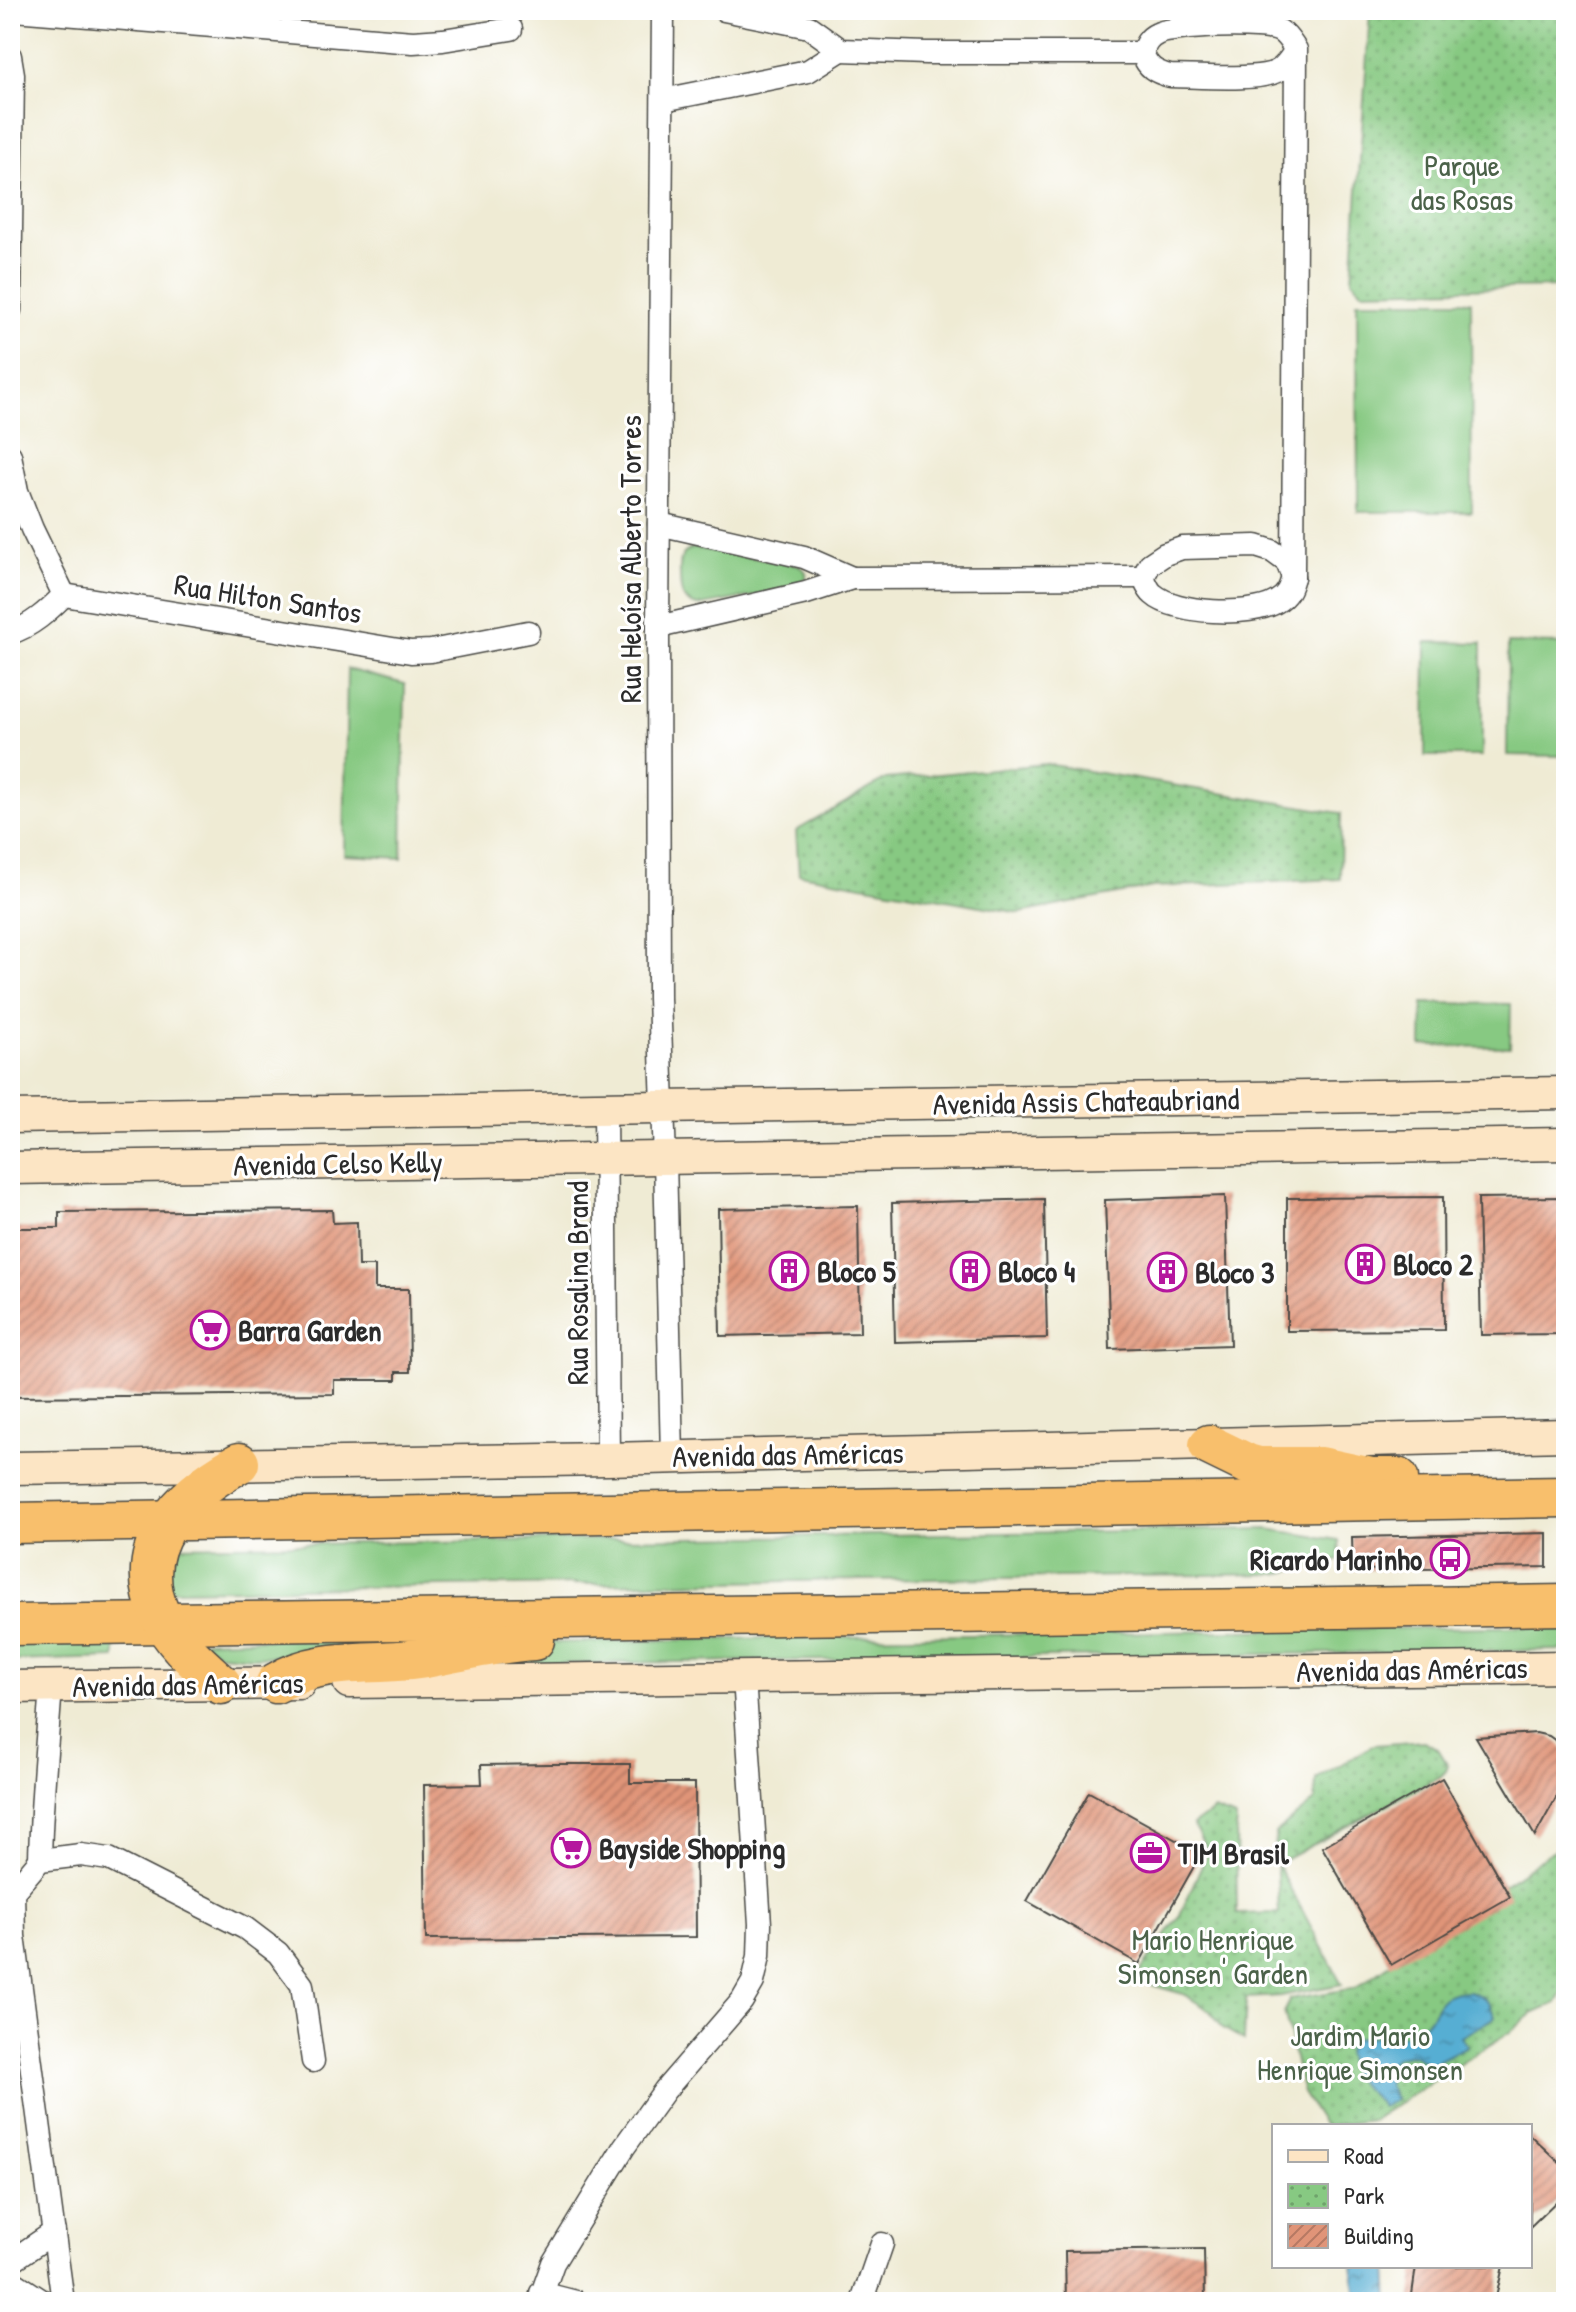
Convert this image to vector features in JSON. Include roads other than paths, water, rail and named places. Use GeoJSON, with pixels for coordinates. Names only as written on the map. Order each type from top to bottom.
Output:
{"type":"FeatureCollection","features":[{"type":"Feature","properties":{"kind":"highway"},"geometry":{"type":"LineString","coordinates":[[1209,1445],[1259,1467],[1321,1467],[1372,1478],[1409,1479],[1458,1498]]}},
{"type":"Feature","properties":{"kind":"highway"},"geometry":{"type":"LineString","coordinates":[[221,1684],[191,1657],[164,1622],[154,1598],[151,1569],[157,1542],[183,1504],[210,1479],[239,1463]]}},
{"type":"Feature","properties":{"kind":"highway","name":"Avenida das Américas"},"geometry":{"type":"LineString","coordinates":[[10,1523],[1566,1497]]}},
{"type":"Feature","properties":{"kind":"highway","name":"Avenida das Américas"},"geometry":{"type":"LineString","coordinates":[[10,1625],[1566,1605]]}},
{"type":"Feature","properties":{"kind":"highway"},"geometry":{"type":"LineString","coordinates":[[276,1683],[309,1668],[424,1658],[523,1640],[593,1636],[640,1628],[662,1616]]}},
{"type":"Feature","properties":{"kind":"street"},"geometry":{"type":"LineString","coordinates":[[14,10],[413,42],[511,29]]}},
{"type":"Feature","properties":{"kind":"street","name":"Rua Heloísa Alberto Torres"},"geometry":{"type":"LineString","coordinates":[[663,10],[658,627],[659,998],[663,1108]]}},
{"type":"Feature","properties":{"kind":"street"},"geometry":{"type":"LineString","coordinates":[[724,10],[809,27],[841,50],[1142,53]]}},
{"type":"Feature","properties":{"kind":"street"},"geometry":{"type":"LineString","coordinates":[[1143,577],[1151,592],[1189,610],[1255,611],[1277,602],[1289,591],[1293,577],[1296,50],[1290,39],[1278,30],[1261,27],[1170,28],[1154,35],[1142,53],[1146,63],[1156,72],[1170,76],[1260,76],[1277,72],[1296,50]]}},
{"type":"Feature","properties":{"kind":"street"},"geometry":{"type":"LineString","coordinates":[[663,100],[808,71],[841,50]]}},
{"type":"Feature","properties":{"kind":"street"},"geometry":{"type":"LineString","coordinates":[[10,56],[13,74],[10,310]]}},
{"type":"Feature","properties":{"kind":"street"},"geometry":{"type":"LineString","coordinates":[[10,455],[17,491],[64,595],[44,615],[10,633]]}},
{"type":"Feature","properties":{"kind":"street"},"geometry":{"type":"LineString","coordinates":[[659,524],[804,557],[852,578]]}},
{"type":"Feature","properties":{"kind":"street"},"geometry":{"type":"LineString","coordinates":[[1143,577],[1150,564],[1182,548],[1256,546],[1272,551],[1287,562],[1293,577]]}},
{"type":"Feature","properties":{"kind":"street"},"geometry":{"type":"LineString","coordinates":[[658,627],[806,593],[852,578],[1143,577]]}},
{"type":"Feature","properties":{"kind":"street","name":"Rua Hilton Santos"},"geometry":{"type":"LineString","coordinates":[[64,595],[411,652],[528,632]]}},
{"type":"Feature","properties":{"kind":"street","name":"Avenida Assis Chateaubriand"},"geometry":{"type":"LineString","coordinates":[[605,1108],[1566,1093]]}},
{"type":"Feature","properties":{"kind":"street"},"geometry":{"type":"LineString","coordinates":[[837,1106],[822,1116],[817,1129],[821,1142],[837,1156]]}},
{"type":"Feature","properties":{"kind":"street","name":"Avenida Celso Kelly"},"geometry":{"type":"LineString","coordinates":[[10,1117],[605,1108]]}},
{"type":"Feature","properties":{"kind":"street","name":"Rua Rosalina Brand"},"geometry":{"type":"LineString","coordinates":[[605,1108],[608,1459]]}},
{"type":"Feature","properties":{"kind":"street"},"geometry":{"type":"LineString","coordinates":[[663,1108],[672,1457]]}},
{"type":"Feature","properties":{"kind":"street"},"geometry":{"type":"LineString","coordinates":[[204,1113],[189,1125],[185,1141],[190,1154],[205,1165]]}},
{"type":"Feature","properties":{"kind":"street"},"geometry":{"type":"LineString","coordinates":[[124,1115],[137,1128],[141,1140],[137,1155],[125,1166]]}},
{"type":"Feature","properties":{"kind":"street","name":"Avenida Assis Chateaubriand"},"geometry":{"type":"LineString","coordinates":[[665,1159],[1566,1144]]}},
{"type":"Feature","properties":{"kind":"street","name":"Avenida Celso Kelly"},"geometry":{"type":"LineString","coordinates":[[10,1168],[665,1159]]}},
{"type":"Feature","properties":{"kind":"street","name":"Avenida das Américas"},"geometry":{"type":"LineString","coordinates":[[10,1468],[608,1459],[1566,1435]]}},
{"type":"Feature","properties":{"kind":"street","name":"Avenida das Américas"},"geometry":{"type":"LineString","coordinates":[[10,1687],[1566,1667]]}},
{"type":"Feature","properties":{"kind":"street"},"geometry":{"type":"LineString","coordinates":[[576,2302],[540,2298],[553,2263],[624,2147],[665,2090],[742,2001],[753,1982],[759,1956],[760,1924],[744,1677]]}},
{"type":"Feature","properties":{"kind":"street"},"geometry":{"type":"LineString","coordinates":[[51,1686],[46,1778],[41,1802],[40,1860],[12,1892],[12,1936],[63,2302]]}},
{"type":"Feature","properties":{"kind":"street"},"geometry":{"type":"LineString","coordinates":[[40,1860],[81,1855],[109,1859],[245,1928],[278,1953],[302,1985],[313,2061]]}},
{"type":"Feature","properties":{"kind":"street"},"geometry":{"type":"LineString","coordinates":[[10,2262],[54,2232]]}},
{"type":"Feature","properties":{"kind":"street"},"geometry":{"type":"LineString","coordinates":[[862,2302],[882,2244]]}},
{"type":"Feature","properties":{"kind":"street"},"geometry":{"type":"LineString","coordinates":[[10,2280],[44,2302]]}},
{"type":"Feature","properties":{"kind":"water"},"geometry":{"type":"Polygon","coordinates":[[[1469,1991],[1485,2000],[1495,2017],[1461,2037],[1467,2046],[1430,2065],[1413,2054],[1397,2057],[1388,2065],[1388,2086],[1395,2099],[1382,2107],[1351,2072],[1346,2051],[1354,2039],[1410,2033],[1425,2024],[1447,1995],[1469,1991]]]}},
{"type":"Feature","properties":{"kind":"water"},"geometry":{"type":"Polygon","coordinates":[[[1352,2268],[1387,2268],[1389,2302],[1358,2302],[1352,2268]]]}},
{"type":"Feature","properties":{"kind":"place","name":"Bloco 2"},"geometry":{"type":"Point","coordinates":[1365,1264]}},
{"type":"Feature","properties":{"kind":"place","name":"Bloco 5"},"geometry":{"type":"Point","coordinates":[789,1271]}},
{"type":"Feature","properties":{"kind":"place","name":"Bloco 4"},"geometry":{"type":"Point","coordinates":[970,1271]}},
{"type":"Feature","properties":{"kind":"place","name":"Bloco 3"},"geometry":{"type":"Point","coordinates":[1167,1272]}},
{"type":"Feature","properties":{"kind":"place","name":"Barra Garden"},"geometry":{"type":"Point","coordinates":[210,1330]}},
{"type":"Feature","properties":{"kind":"place","name":"Ricardo Marinho"},"geometry":{"type":"Point","coordinates":[1450,1559]}},
{"type":"Feature","properties":{"kind":"place","name":"Bayside Shopping"},"geometry":{"type":"Point","coordinates":[571,1848]}},
{"type":"Feature","properties":{"kind":"place","name":"TIM Brasil"},"geometry":{"type":"Point","coordinates":[1150,1853]}},
{"type":"Feature","properties":{"kind":"park label","name":"Parque das Rosas"},"geometry":{"type":"Point","coordinates":[1462,182]}},
{"type":"Feature","properties":{"kind":"park label","name":"Mario Henrique Simonsen' Garden"},"geometry":{"type":"Point","coordinates":[1213,1956]}},
{"type":"Feature","properties":{"kind":"park label","name":"Jardim Mario Henrique Simonsen"},"geometry":{"type":"Point","coordinates":[1360,2052]}}]}
